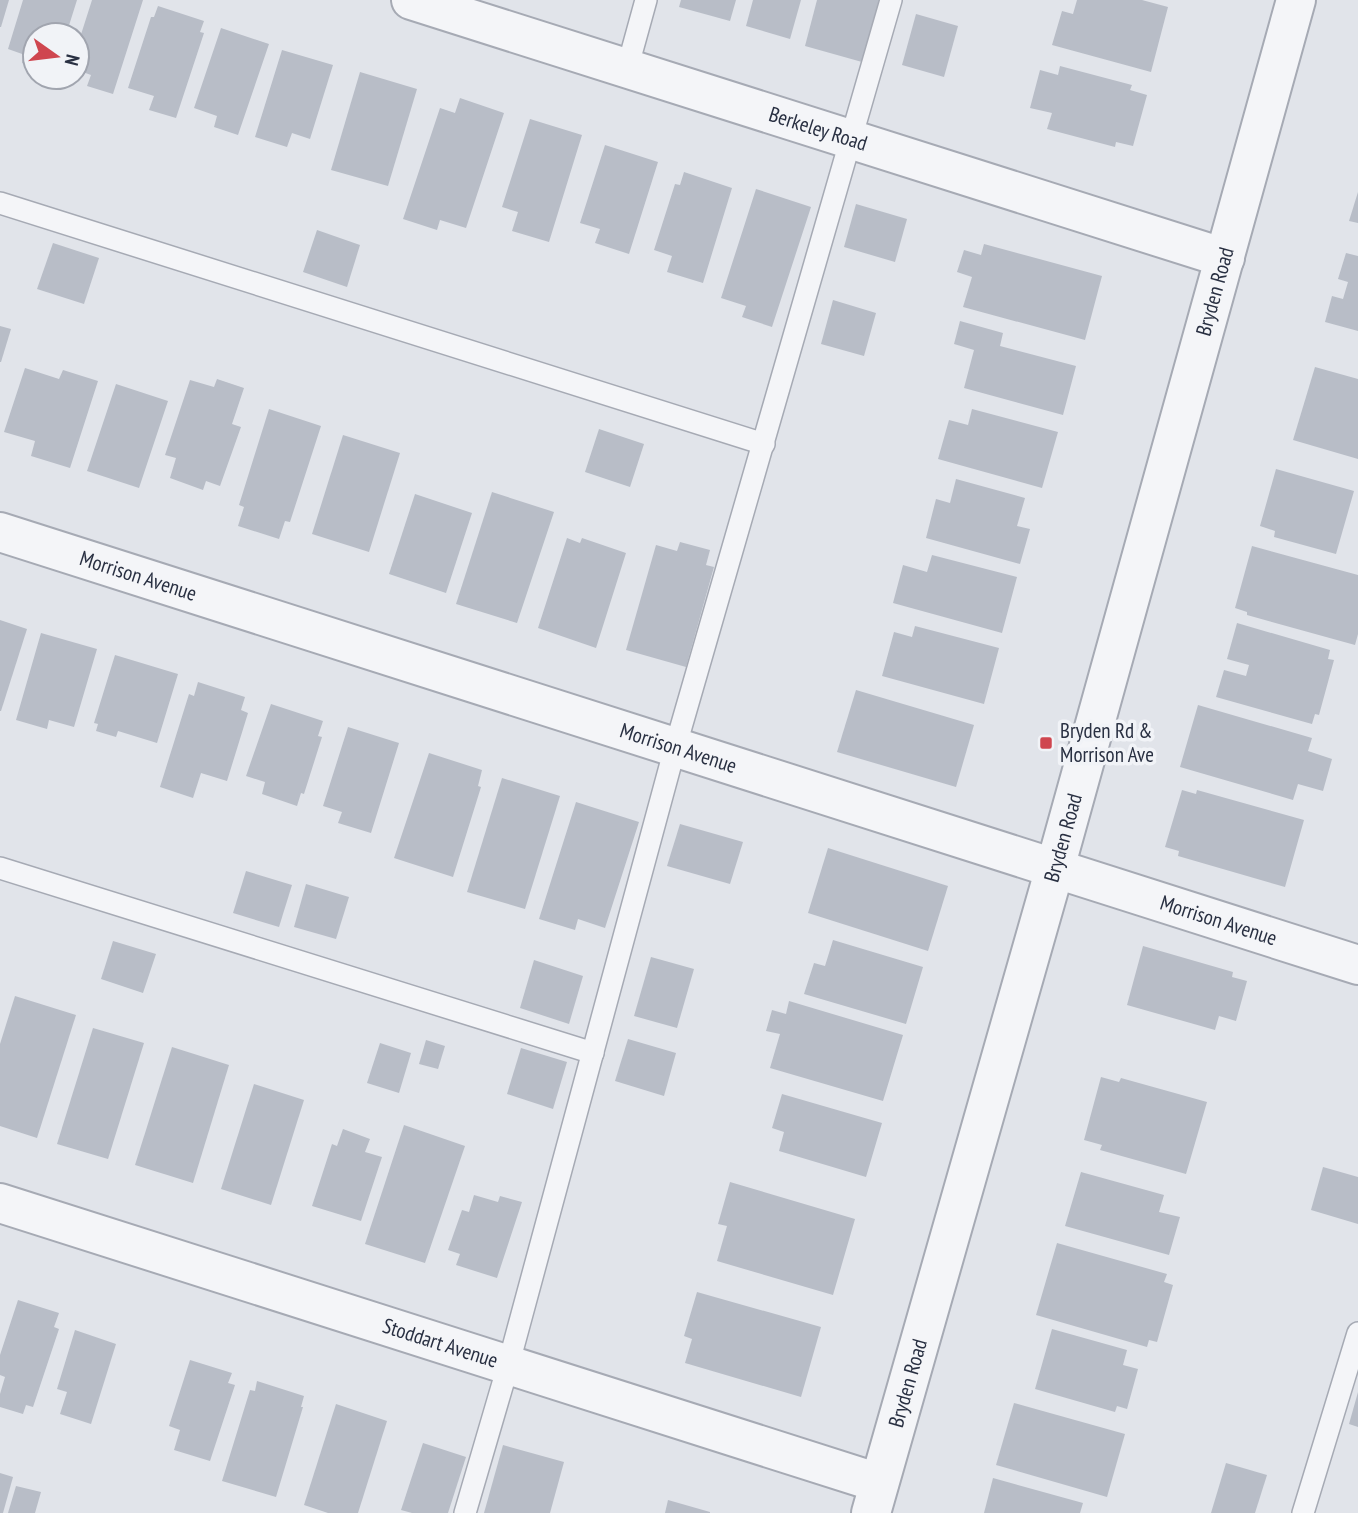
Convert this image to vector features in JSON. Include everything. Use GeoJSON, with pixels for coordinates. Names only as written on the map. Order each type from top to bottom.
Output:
{"type":"FeatureCollection","features":[{"type":"Feature","properties":{"kind":"street","name":"Berkeley Road"},"geometry":{"type":"LineString","coordinates":[[411,0],[1225,258]]}},
{"type":"Feature","properties":{"kind":"street","name":"Bryden Road"},"geometry":{"type":"LineString","coordinates":[[875,1498],[1055,868],[1296,0]]}},
{"type":"Feature","properties":{"kind":"street","name":"Morrison Avenue"},"geometry":{"type":"LineString","coordinates":[[0,532],[1358,965]]}},
{"type":"Feature","properties":{"kind":"street","name":"Stoddart Avenue"},"geometry":{"type":"LineString","coordinates":[[0,1203],[508,1366],[875,1498]]}},
{"type":"Feature","properties":{"kind":"lane"},"geometry":{"type":"LineString","coordinates":[[627,69],[646,0]]}},
{"type":"Feature","properties":{"kind":"lane"},"geometry":{"type":"LineString","coordinates":[[465,1513],[508,1366],[675,748],[891,0]]}},
{"type":"Feature","properties":{"kind":"lane"},"geometry":{"type":"LineString","coordinates":[[0,204],[764,444]]}},
{"type":"Feature","properties":{"kind":"lane"},"geometry":{"type":"LineString","coordinates":[[0,868],[593,1053]]}},
{"type":"Feature","properties":{"kind":"lane"},"geometry":{"type":"LineString","coordinates":[[1303,1513],[1358,1333]]}},
{"type":"Feature","properties":{"kind":"building"},"geometry":{"type":"Polygon","coordinates":[[[0,0],[9,0],[1,27],[0,27],[0,0]]]}},
{"type":"Feature","properties":{"kind":"building"},"geometry":{"type":"Polygon","coordinates":[[[23,0],[77,0],[70,21],[21,21],[21,54],[8,49],[23,0]]]}},
{"type":"Feature","properties":{"kind":"building"},"geometry":{"type":"Polygon","coordinates":[[[92,0],[143,0],[113,94],[91,87],[91,21],[85,21],[92,0]]]}},
{"type":"Feature","properties":{"kind":"building"},"geometry":{"type":"Polygon","coordinates":[[[681,0],[736,0],[730,21],[679,7],[681,0]]]}},
{"type":"Feature","properties":{"kind":"building"},"geometry":{"type":"Polygon","coordinates":[[[753,0],[801,0],[790,39],[746,26],[753,0]]]}},
{"type":"Feature","properties":{"kind":"building"},"geometry":{"type":"Polygon","coordinates":[[[817,0],[879,0],[862,62],[805,46],[817,0]]]}},
{"type":"Feature","properties":{"kind":"building"},"geometry":{"type":"Polygon","coordinates":[[[1077,0],[1142,0],[1168,7],[1151,72],[1052,45],[1062,11],[1073,14],[1077,0]]]}},
{"type":"Feature","properties":{"kind":"building"},"geometry":{"type":"Polygon","coordinates":[[[158,6],[204,21],[200,32],[204,33],[176,118],[149,110],[154,96],[128,88],[151,17],[154,17],[158,6]]]}},
{"type":"Feature","properties":{"kind":"building"},"geometry":{"type":"Polygon","coordinates":[[[916,14],[958,26],[944,77],[902,65],[916,14]]]}},
{"type":"Feature","properties":{"kind":"building"},"geometry":{"type":"Polygon","coordinates":[[[221,28],[269,44],[238,135],[214,127],[217,116],[194,108],[221,28]]]}},
{"type":"Feature","properties":{"kind":"building"},"geometry":{"type":"Polygon","coordinates":[[[282,50],[333,65],[310,139],[292,133],[287,147],[255,137],[282,50]]]}},
{"type":"Feature","properties":{"kind":"building"},"geometry":{"type":"Polygon","coordinates":[[[1060,66],[1132,85],[1130,90],[1147,95],[1133,146],[1116,142],[1115,147],[1047,129],[1052,113],[1030,108],[1040,70],[1058,75],[1060,66]]]}},
{"type":"Feature","properties":{"kind":"building"},"geometry":{"type":"Polygon","coordinates":[[[360,72],[417,89],[388,186],[331,170],[360,72]]]}},
{"type":"Feature","properties":{"kind":"building"},"geometry":{"type":"Polygon","coordinates":[[[460,98],[504,113],[466,228],[440,220],[437,230],[403,219],[440,108],[455,113],[460,98]]]}},
{"type":"Feature","properties":{"kind":"building"},"geometry":{"type":"Polygon","coordinates":[[[530,119],[582,135],[549,242],[512,231],[518,212],[502,207],[530,119]]]}},
{"type":"Feature","properties":{"kind":"building"},"geometry":{"type":"Polygon","coordinates":[[[605,145],[658,162],[629,254],[595,243],[600,229],[580,223],[605,145]]]}},
{"type":"Feature","properties":{"kind":"building"},"geometry":{"type":"Polygon","coordinates":[[[684,172],[732,188],[703,283],[667,272],[672,256],[654,250],[675,184],[680,185],[684,172]]]}},
{"type":"Feature","properties":{"kind":"building"},"geometry":{"type":"Polygon","coordinates":[[[756,189],[811,207],[772,327],[742,317],[746,306],[721,298],[756,189]]]}},
{"type":"Feature","properties":{"kind":"building"},"geometry":{"type":"Polygon","coordinates":[[[1358,192],[1358,223],[1349,221],[1358,192]]]}},
{"type":"Feature","properties":{"kind":"building"},"geometry":{"type":"Polygon","coordinates":[[[856,204],[907,219],[895,262],[844,247],[856,204]]]}},
{"type":"Feature","properties":{"kind":"building"},"geometry":{"type":"Polygon","coordinates":[[[317,230],[360,245],[347,287],[303,272],[317,230]]]}},
{"type":"Feature","properties":{"kind":"building"},"geometry":{"type":"Polygon","coordinates":[[[53,243],[99,258],[84,304],[37,289],[53,243]]]}},
{"type":"Feature","properties":{"kind":"building"},"geometry":{"type":"Polygon","coordinates":[[[984,244],[1102,276],[1085,340],[963,307],[972,277],[957,272],[964,250],[981,255],[984,244]]]}},
{"type":"Feature","properties":{"kind":"building"},"geometry":{"type":"Polygon","coordinates":[[[1346,253],[1358,256],[1358,331],[1325,322],[1332,296],[1343,299],[1348,282],[1338,279],[1346,253]]]}},
{"type":"Feature","properties":{"kind":"building"},"geometry":{"type":"Polygon","coordinates":[[[833,300],[876,313],[864,356],[821,344],[833,300]]]}},
{"type":"Feature","properties":{"kind":"building"},"geometry":{"type":"Polygon","coordinates":[[[960,321],[1003,333],[1000,346],[1076,366],[1063,415],[964,388],[974,350],[954,344],[960,321]]]}},
{"type":"Feature","properties":{"kind":"building"},"geometry":{"type":"Polygon","coordinates":[[[0,326],[11,329],[1,362],[0,362],[0,326]]]}},
{"type":"Feature","properties":{"kind":"building"},"geometry":{"type":"Polygon","coordinates":[[[1315,367],[1358,379],[1358,459],[1293,440],[1315,367]]]}},
{"type":"Feature","properties":{"kind":"building"},"geometry":{"type":"Polygon","coordinates":[[[25,368],[59,379],[63,370],[98,381],[70,468],[31,456],[35,441],[4,432],[25,368]]]}},
{"type":"Feature","properties":{"kind":"building"},"geometry":{"type":"Polygon","coordinates":[[[217,379],[244,388],[232,424],[241,427],[220,486],[206,481],[203,490],[170,478],[176,458],[165,455],[190,380],[214,387],[217,379]]]}},
{"type":"Feature","properties":{"kind":"building"},"geometry":{"type":"Polygon","coordinates":[[[116,384],[168,401],[139,488],[87,471],[116,384]]]}},
{"type":"Feature","properties":{"kind":"building"},"geometry":{"type":"Polygon","coordinates":[[[269,409],[321,426],[290,522],[285,521],[279,539],[238,526],[244,507],[239,505],[269,409]]]}},
{"type":"Feature","properties":{"kind":"building"},"geometry":{"type":"Polygon","coordinates":[[[972,409],[1058,432],[1042,488],[938,459],[949,420],[968,425],[972,409]]]}},
{"type":"Feature","properties":{"kind":"building"},"geometry":{"type":"Polygon","coordinates":[[[599,429],[644,444],[630,487],[585,472],[599,429]]]}},
{"type":"Feature","properties":{"kind":"building"},"geometry":{"type":"Polygon","coordinates":[[[343,435],[400,453],[369,552],[312,534],[343,435]]]}},
{"type":"Feature","properties":{"kind":"building"},"geometry":{"type":"Polygon","coordinates":[[[1276,469],[1354,491],[1336,554],[1274,537],[1275,531],[1260,526],[1276,469]]]}},
{"type":"Feature","properties":{"kind":"building"},"geometry":{"type":"Polygon","coordinates":[[[956,479],[1025,498],[1017,526],[1030,529],[1020,564],[926,538],[936,499],[950,503],[956,479]]]}},
{"type":"Feature","properties":{"kind":"building"},"geometry":{"type":"Polygon","coordinates":[[[492,492],[554,512],[517,623],[456,604],[492,492]]]}},
{"type":"Feature","properties":{"kind":"building"},"geometry":{"type":"Polygon","coordinates":[[[415,494],[472,513],[446,593],[389,574],[415,494]]]}},
{"type":"Feature","properties":{"kind":"building"},"geometry":{"type":"Polygon","coordinates":[[[567,538],[580,543],[582,538],[626,553],[596,648],[538,628],[567,538]]]}},
{"type":"Feature","properties":{"kind":"building"},"geometry":{"type":"Polygon","coordinates":[[[680,542],[710,550],[706,565],[714,567],[686,667],[626,650],[656,545],[677,551],[680,542]]]}},
{"type":"Feature","properties":{"kind":"building"},"geometry":{"type":"Polygon","coordinates":[[[1252,546],[1358,575],[1358,634],[1355,645],[1247,615],[1247,612],[1235,608],[1252,546]]]}},
{"type":"Feature","properties":{"kind":"building"},"geometry":{"type":"Polygon","coordinates":[[[932,555],[1017,577],[1002,633],[893,603],[903,565],[927,572],[932,555]]]}},
{"type":"Feature","properties":{"kind":"building"},"geometry":{"type":"Polygon","coordinates":[[[0,620],[27,629],[1,711],[0,711],[0,620]]]}},
{"type":"Feature","properties":{"kind":"building"},"geometry":{"type":"Polygon","coordinates":[[[1237,623],[1330,650],[1328,659],[1334,660],[1319,715],[1315,714],[1312,724],[1216,697],[1224,670],[1246,676],[1249,665],[1227,659],[1237,623]]]}},
{"type":"Feature","properties":{"kind":"building"},"geometry":{"type":"Polygon","coordinates":[[[915,626],[999,648],[984,704],[882,676],[894,632],[912,637],[915,626]]]}},
{"type":"Feature","properties":{"kind":"building"},"geometry":{"type":"Polygon","coordinates":[[[41,633],[97,649],[74,727],[49,720],[47,729],[16,720],[41,633]]]}},
{"type":"Feature","properties":{"kind":"building"},"geometry":{"type":"Polygon","coordinates":[[[115,655],[178,674],[157,743],[118,731],[116,737],[96,731],[98,724],[94,723],[115,655]]]}},
{"type":"Feature","properties":{"kind":"building"},"geometry":{"type":"Polygon","coordinates":[[[198,682],[245,697],[241,710],[248,713],[227,781],[201,773],[193,798],[160,787],[189,694],[194,696],[198,682]]]}},
{"type":"Feature","properties":{"kind":"building"},"geometry":{"type":"Polygon","coordinates":[[[856,690],[974,725],[956,787],[837,752],[856,690]]]}},
{"type":"Feature","properties":{"kind":"building"},"geometry":{"type":"Polygon","coordinates":[[[271,704],[323,721],[318,736],[322,737],[304,794],[301,793],[297,806],[262,794],[265,782],[246,776],[271,704]]]}},
{"type":"Feature","properties":{"kind":"building"},"geometry":{"type":"Polygon","coordinates":[[[1198,705],[1312,738],[1308,751],[1332,759],[1323,791],[1298,784],[1293,800],[1180,767],[1198,705]]]}},
{"type":"Feature","properties":{"kind":"building"},"geometry":{"type":"Polygon","coordinates":[[[348,727],[399,743],[371,833],[338,823],[342,812],[323,806],[348,727]]]}},
{"type":"Feature","properties":{"kind":"building"},"geometry":{"type":"Polygon","coordinates":[[[429,753],[482,770],[478,786],[481,787],[453,877],[394,858],[429,753]]]}},
{"type":"Feature","properties":{"kind":"building"},"geometry":{"type":"Polygon","coordinates":[[[502,778],[560,796],[525,909],[467,892],[502,778]]]}},
{"type":"Feature","properties":{"kind":"building"},"geometry":{"type":"Polygon","coordinates":[[[1182,790],[1196,794],[1197,790],[1304,820],[1285,887],[1178,856],[1179,851],[1165,847],[1182,790]]]}},
{"type":"Feature","properties":{"kind":"building"},"geometry":{"type":"Polygon","coordinates":[[[576,802],[639,822],[605,928],[578,919],[575,930],[539,919],[576,802]]]}},
{"type":"Feature","properties":{"kind":"building"},"geometry":{"type":"Polygon","coordinates":[[[680,824],[743,842],[730,884],[667,866],[680,824]]]}},
{"type":"Feature","properties":{"kind":"building"},"geometry":{"type":"Polygon","coordinates":[[[828,848],[948,886],[928,951],[808,913],[828,848]]]}},
{"type":"Feature","properties":{"kind":"building"},"geometry":{"type":"Polygon","coordinates":[[[246,871],[292,885],[279,927],[233,913],[246,871]]]}},
{"type":"Feature","properties":{"kind":"building"},"geometry":{"type":"Polygon","coordinates":[[[306,884],[349,897],[336,939],[294,927],[306,884]]]}},
{"type":"Feature","properties":{"kind":"building"},"geometry":{"type":"Polygon","coordinates":[[[833,940],[923,967],[906,1024],[804,994],[814,963],[825,966],[833,940]]]}},
{"type":"Feature","properties":{"kind":"building"},"geometry":{"type":"Polygon","coordinates":[[[113,941],[156,954],[143,993],[101,979],[113,941]]]}},
{"type":"Feature","properties":{"kind":"building"},"geometry":{"type":"Polygon","coordinates":[[[1143,946],[1233,972],[1232,977],[1247,981],[1236,1021],[1219,1016],[1215,1030],[1127,1005],[1143,946]]]}},
{"type":"Feature","properties":{"kind":"building"},"geometry":{"type":"Polygon","coordinates":[[[651,957],[694,969],[677,1028],[634,1016],[651,957]]]}},
{"type":"Feature","properties":{"kind":"building"},"geometry":{"type":"Polygon","coordinates":[[[534,960],[583,976],[569,1024],[520,1008],[534,960]]]}},
{"type":"Feature","properties":{"kind":"building"},"geometry":{"type":"Polygon","coordinates":[[[15,996],[76,1015],[37,1138],[0,1126],[0,1044],[15,996]]]}},
{"type":"Feature","properties":{"kind":"building"},"geometry":{"type":"Polygon","coordinates":[[[789,1001],[903,1035],[883,1101],[770,1068],[780,1034],[766,1031],[772,1010],[786,1014],[789,1001]]]}},
{"type":"Feature","properties":{"kind":"building"},"geometry":{"type":"Polygon","coordinates":[[[93,1028],[144,1043],[108,1159],[57,1144],[93,1028]]]}},
{"type":"Feature","properties":{"kind":"building"},"geometry":{"type":"Polygon","coordinates":[[[628,1039],[676,1053],[664,1096],[615,1081],[628,1039]]]}},
{"type":"Feature","properties":{"kind":"building"},"geometry":{"type":"Polygon","coordinates":[[[426,1040],[445,1046],[438,1069],[419,1064],[426,1040]]]}},
{"type":"Feature","properties":{"kind":"building"},"geometry":{"type":"Polygon","coordinates":[[[380,1043],[411,1053],[399,1093],[367,1083],[380,1043]]]}},
{"type":"Feature","properties":{"kind":"building"},"geometry":{"type":"Polygon","coordinates":[[[172,1047],[229,1065],[193,1183],[135,1165],[172,1047]]]}},
{"type":"Feature","properties":{"kind":"building"},"geometry":{"type":"Polygon","coordinates":[[[521,1048],[567,1062],[553,1109],[507,1094],[521,1048]]]}},
{"type":"Feature","properties":{"kind":"building"},"geometry":{"type":"Polygon","coordinates":[[[1101,1077],[1119,1082],[1121,1078],[1207,1102],[1186,1174],[1100,1150],[1102,1145],[1084,1140],[1101,1077]]]}},
{"type":"Feature","properties":{"kind":"building"},"geometry":{"type":"Polygon","coordinates":[[[254,1084],[304,1100],[271,1205],[221,1189],[254,1084]]]}},
{"type":"Feature","properties":{"kind":"building"},"geometry":{"type":"Polygon","coordinates":[[[782,1094],[882,1123],[866,1177],[779,1151],[784,1132],[772,1128],[782,1094]]]}},
{"type":"Feature","properties":{"kind":"building"},"geometry":{"type":"Polygon","coordinates":[[[404,1125],[465,1146],[425,1263],[365,1244],[404,1125]]]}},
{"type":"Feature","properties":{"kind":"building"},"geometry":{"type":"Polygon","coordinates":[[[343,1129],[370,1139],[365,1152],[382,1157],[361,1221],[312,1206],[332,1144],[337,1146],[343,1129]]]}},
{"type":"Feature","properties":{"kind":"building"},"geometry":{"type":"Polygon","coordinates":[[[1323,1167],[1358,1177],[1358,1224],[1311,1210],[1323,1167]]]}},
{"type":"Feature","properties":{"kind":"building"},"geometry":{"type":"Polygon","coordinates":[[[1081,1172],[1164,1195],[1159,1212],[1180,1217],[1169,1255],[1065,1226],[1081,1172]]]}},
{"type":"Feature","properties":{"kind":"building"},"geometry":{"type":"Polygon","coordinates":[[[730,1182],[855,1219],[833,1295],[717,1261],[727,1226],[718,1224],[730,1182]]]}},
{"type":"Feature","properties":{"kind":"building"},"geometry":{"type":"Polygon","coordinates":[[[474,1195],[498,1202],[500,1196],[522,1202],[497,1278],[456,1265],[460,1254],[448,1250],[462,1210],[469,1212],[474,1195]]]}},
{"type":"Feature","properties":{"kind":"building"},"geometry":{"type":"Polygon","coordinates":[[[1057,1243],[1167,1274],[1164,1282],[1173,1285],[1157,1342],[1149,1340],[1147,1347],[1036,1315],[1057,1243]]]}},
{"type":"Feature","properties":{"kind":"building"},"geometry":{"type":"Polygon","coordinates":[[[697,1292],[821,1327],[801,1397],[685,1363],[692,1339],[684,1336],[697,1292]]]}},
{"type":"Feature","properties":{"kind":"building"},"geometry":{"type":"Polygon","coordinates":[[[18,1300],[59,1313],[54,1327],[59,1329],[33,1407],[26,1405],[23,1414],[0,1407],[0,1394],[5,1377],[0,1375],[0,1355],[18,1300]]]}},
{"type":"Feature","properties":{"kind":"building"},"geometry":{"type":"Polygon","coordinates":[[[1052,1329],[1127,1350],[1123,1365],[1138,1369],[1127,1409],[1117,1406],[1115,1412],[1035,1389],[1052,1329]]]}},
{"type":"Feature","properties":{"kind":"building"},"geometry":{"type":"Polygon","coordinates":[[[75,1330],[116,1344],[91,1424],[60,1414],[67,1392],[57,1389],[75,1330]]]}},
{"type":"Feature","properties":{"kind":"building"},"geometry":{"type":"Polygon","coordinates":[[[190,1360],[232,1373],[228,1383],[235,1385],[210,1461],[174,1450],[180,1430],[169,1426],[190,1360]]]}},
{"type":"Feature","properties":{"kind":"building"},"geometry":{"type":"Polygon","coordinates":[[[257,1381],[304,1396],[276,1497],[222,1481],[250,1390],[255,1391],[257,1381]]]}},
{"type":"Feature","properties":{"kind":"building"},"geometry":{"type":"Polygon","coordinates":[[[1358,1392],[1358,1427],[1349,1424],[1358,1392]]]}},
{"type":"Feature","properties":{"kind":"building"},"geometry":{"type":"Polygon","coordinates":[[[1014,1403],[1125,1434],[1107,1497],[996,1465],[1014,1403]]]}},
{"type":"Feature","properties":{"kind":"building"},"geometry":{"type":"Polygon","coordinates":[[[336,1404],[387,1421],[358,1513],[328,1513],[304,1505],[336,1404]]]}},
{"type":"Feature","properties":{"kind":"building"},"geometry":{"type":"Polygon","coordinates":[[[423,1443],[466,1457],[448,1513],[412,1513],[401,1510],[423,1443]]]}},
{"type":"Feature","properties":{"kind":"building"},"geometry":{"type":"Polygon","coordinates":[[[503,1445],[564,1462],[550,1513],[484,1513],[503,1445]]]}},
{"type":"Feature","properties":{"kind":"building"},"geometry":{"type":"Polygon","coordinates":[[[1226,1463],[1267,1475],[1255,1513],[1211,1513],[1226,1463]]]}},
{"type":"Feature","properties":{"kind":"building"},"geometry":{"type":"Polygon","coordinates":[[[0,1473],[13,1477],[3,1513],[0,1513],[0,1473]]]}},
{"type":"Feature","properties":{"kind":"building"},"geometry":{"type":"Polygon","coordinates":[[[993,1478],[1083,1503],[1080,1513],[984,1513],[993,1478]]]}},
{"type":"Feature","properties":{"kind":"building"},"geometry":{"type":"Polygon","coordinates":[[[16,1486],[41,1492],[35,1513],[8,1513],[16,1486]]]}},
{"type":"Feature","properties":{"kind":"building"},"geometry":{"type":"Polygon","coordinates":[[[668,1500],[710,1512],[710,1513],[665,1513],[668,1500]]]}},
{"type":"Feature","properties":{"kind":"place","name":"Bryden Rd & Morrison Ave"},"geometry":{"type":"Point","coordinates":[1046,743]}}]}
